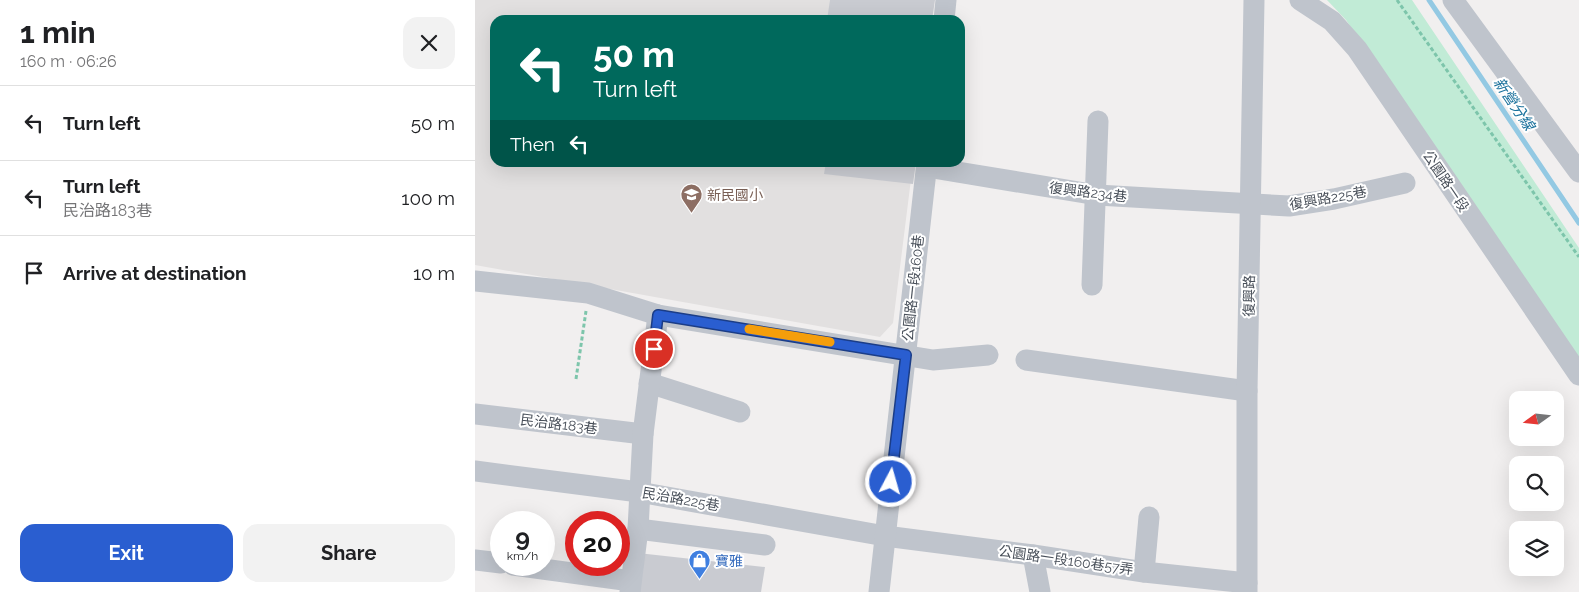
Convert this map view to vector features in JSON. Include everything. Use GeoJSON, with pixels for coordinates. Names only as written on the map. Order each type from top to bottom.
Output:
{"type":"FeatureCollection","features":[{"type":"Feature","properties":{"kind":"street"},"geometry":{"type":"LineString","coordinates":[[944,15],[946,0]]}},
{"type":"Feature","properties":{"kind":"street","name":"復興路"},"geometry":{"type":"LineString","coordinates":[[1247,587],[1247,390],[1254,0]]}},
{"type":"Feature","properties":{"kind":"street","name":"公園路一段"},"geometry":{"type":"LineString","coordinates":[[1299,0],[1331,21],[1357,49],[1579,375]]}},
{"type":"Feature","properties":{"kind":"street"},"geometry":{"type":"LineString","coordinates":[[1453,0],[1579,172]]}},
{"type":"Feature","properties":{"kind":"street"},"geometry":{"type":"LineString","coordinates":[[1092,285],[1097,195],[1098,121]]}},
{"type":"Feature","properties":{"kind":"street","name":"公園路一段160巷"},"geometry":{"type":"LineString","coordinates":[[879,592],[927,167]]}},
{"type":"Feature","properties":{"kind":"street","name":"復興路234巷"},"geometry":{"type":"LineString","coordinates":[[938,167],[1097,195],[1250,204]]}},
{"type":"Feature","properties":{"kind":"street","name":"復興路225巷"},"geometry":{"type":"LineString","coordinates":[[1250,204],[1289,206],[1334,199],[1405,183]]}},
{"type":"Feature","properties":{"kind":"street"},"geometry":{"type":"LineString","coordinates":[[475,281],[588,294],[658,315],[933,360],[988,355]]}},
{"type":"Feature","properties":{"kind":"street"},"geometry":{"type":"LineString","coordinates":[[555,573],[631,587],[638,529],[643,434],[658,315]]}},
{"type":"Feature","properties":{"kind":"street"},"geometry":{"type":"LineString","coordinates":[[1026,360],[1247,390]]}},
{"type":"Feature","properties":{"kind":"street"},"geometry":{"type":"LineString","coordinates":[[649,383],[740,412]]}},
{"type":"Feature","properties":{"kind":"street","name":"民治路183巷"},"geometry":{"type":"LineString","coordinates":[[475,414],[643,434]]}},
{"type":"Feature","properties":{"kind":"street","name":"民治路225巷"},"geometry":{"type":"LineString","coordinates":[[475,470],[639,492],[885,536]]}},
{"type":"Feature","properties":{"kind":"street"},"geometry":{"type":"LineString","coordinates":[[1144,572],[1149,517]]}},
{"type":"Feature","properties":{"kind":"street"},"geometry":{"type":"LineString","coordinates":[[638,529],[765,545]]}},
{"type":"Feature","properties":{"kind":"street","name":"公園路一段160巷57弄"},"geometry":{"type":"LineString","coordinates":[[885,536],[1033,555],[1247,587]]}},
{"type":"Feature","properties":{"kind":"street"},"geometry":{"type":"LineString","coordinates":[[1033,555],[1041,592]]}},
{"type":"Feature","properties":{"kind":"street"},"geometry":{"type":"LineString","coordinates":[[475,560],[490,562]]}},
{"type":"Feature","properties":{"kind":"path"},"geometry":{"type":"LineString","coordinates":[[1397,0],[1579,257]]}},
{"type":"Feature","properties":{"kind":"path"},"geometry":{"type":"LineString","coordinates":[[576,379],[588,294]]}},
{"type":"Feature","properties":{"kind":"shaded area","name":"新民國小"},"geometry":{"type":"Polygon","coordinates":[[[475,0],[933,0],[931,15],[490,15],[490,167],[912,167],[893,323],[880,337],[475,265],[475,0]]]}},
{"type":"Feature","properties":{"kind":"green space"},"geometry":{"type":"Polygon","coordinates":[[[1327,0],[1412,0],[1579,248],[1579,359],[1346,20],[1327,0]]]}},
{"type":"Feature","properties":{"kind":"building"},"geometry":{"type":"Polygon","coordinates":[[[830,0],[935,0],[933,15],[828,15],[830,0]]]}},
{"type":"Feature","properties":{"kind":"building"},"geometry":{"type":"Polygon","coordinates":[[[825,167],[915,167],[913,184],[824,174],[825,167]]]}},
{"type":"Feature","properties":{"kind":"building","name":"寶雅"},"geometry":{"type":"Polygon","coordinates":[[[638,553],[765,567],[761,592],[633,592],[638,553]]]}},
{"type":"Feature","properties":{"kind":"waterway","name":"新營分線"},"geometry":{"type":"LineString","coordinates":[[1429,0],[1579,223]]}},
{"type":"Feature","properties":{"kind":"slow traffic"},"geometry":{"type":"LineString","coordinates":[[749,329],[830,342]]}},
{"type":"Feature","properties":{"kind":"place","name":"新民國小"},"geometry":{"type":"Point","coordinates":[691,214]}},
{"type":"Feature","properties":{"kind":"place","name":"寶雅"},"geometry":{"type":"Point","coordinates":[699,580]}},
{"type":"Feature","properties":{"kind":"route"},"geometry":{"type":"LineString","coordinates":[[654,349],[658,315],[906,355],[891,482]]}}]}
